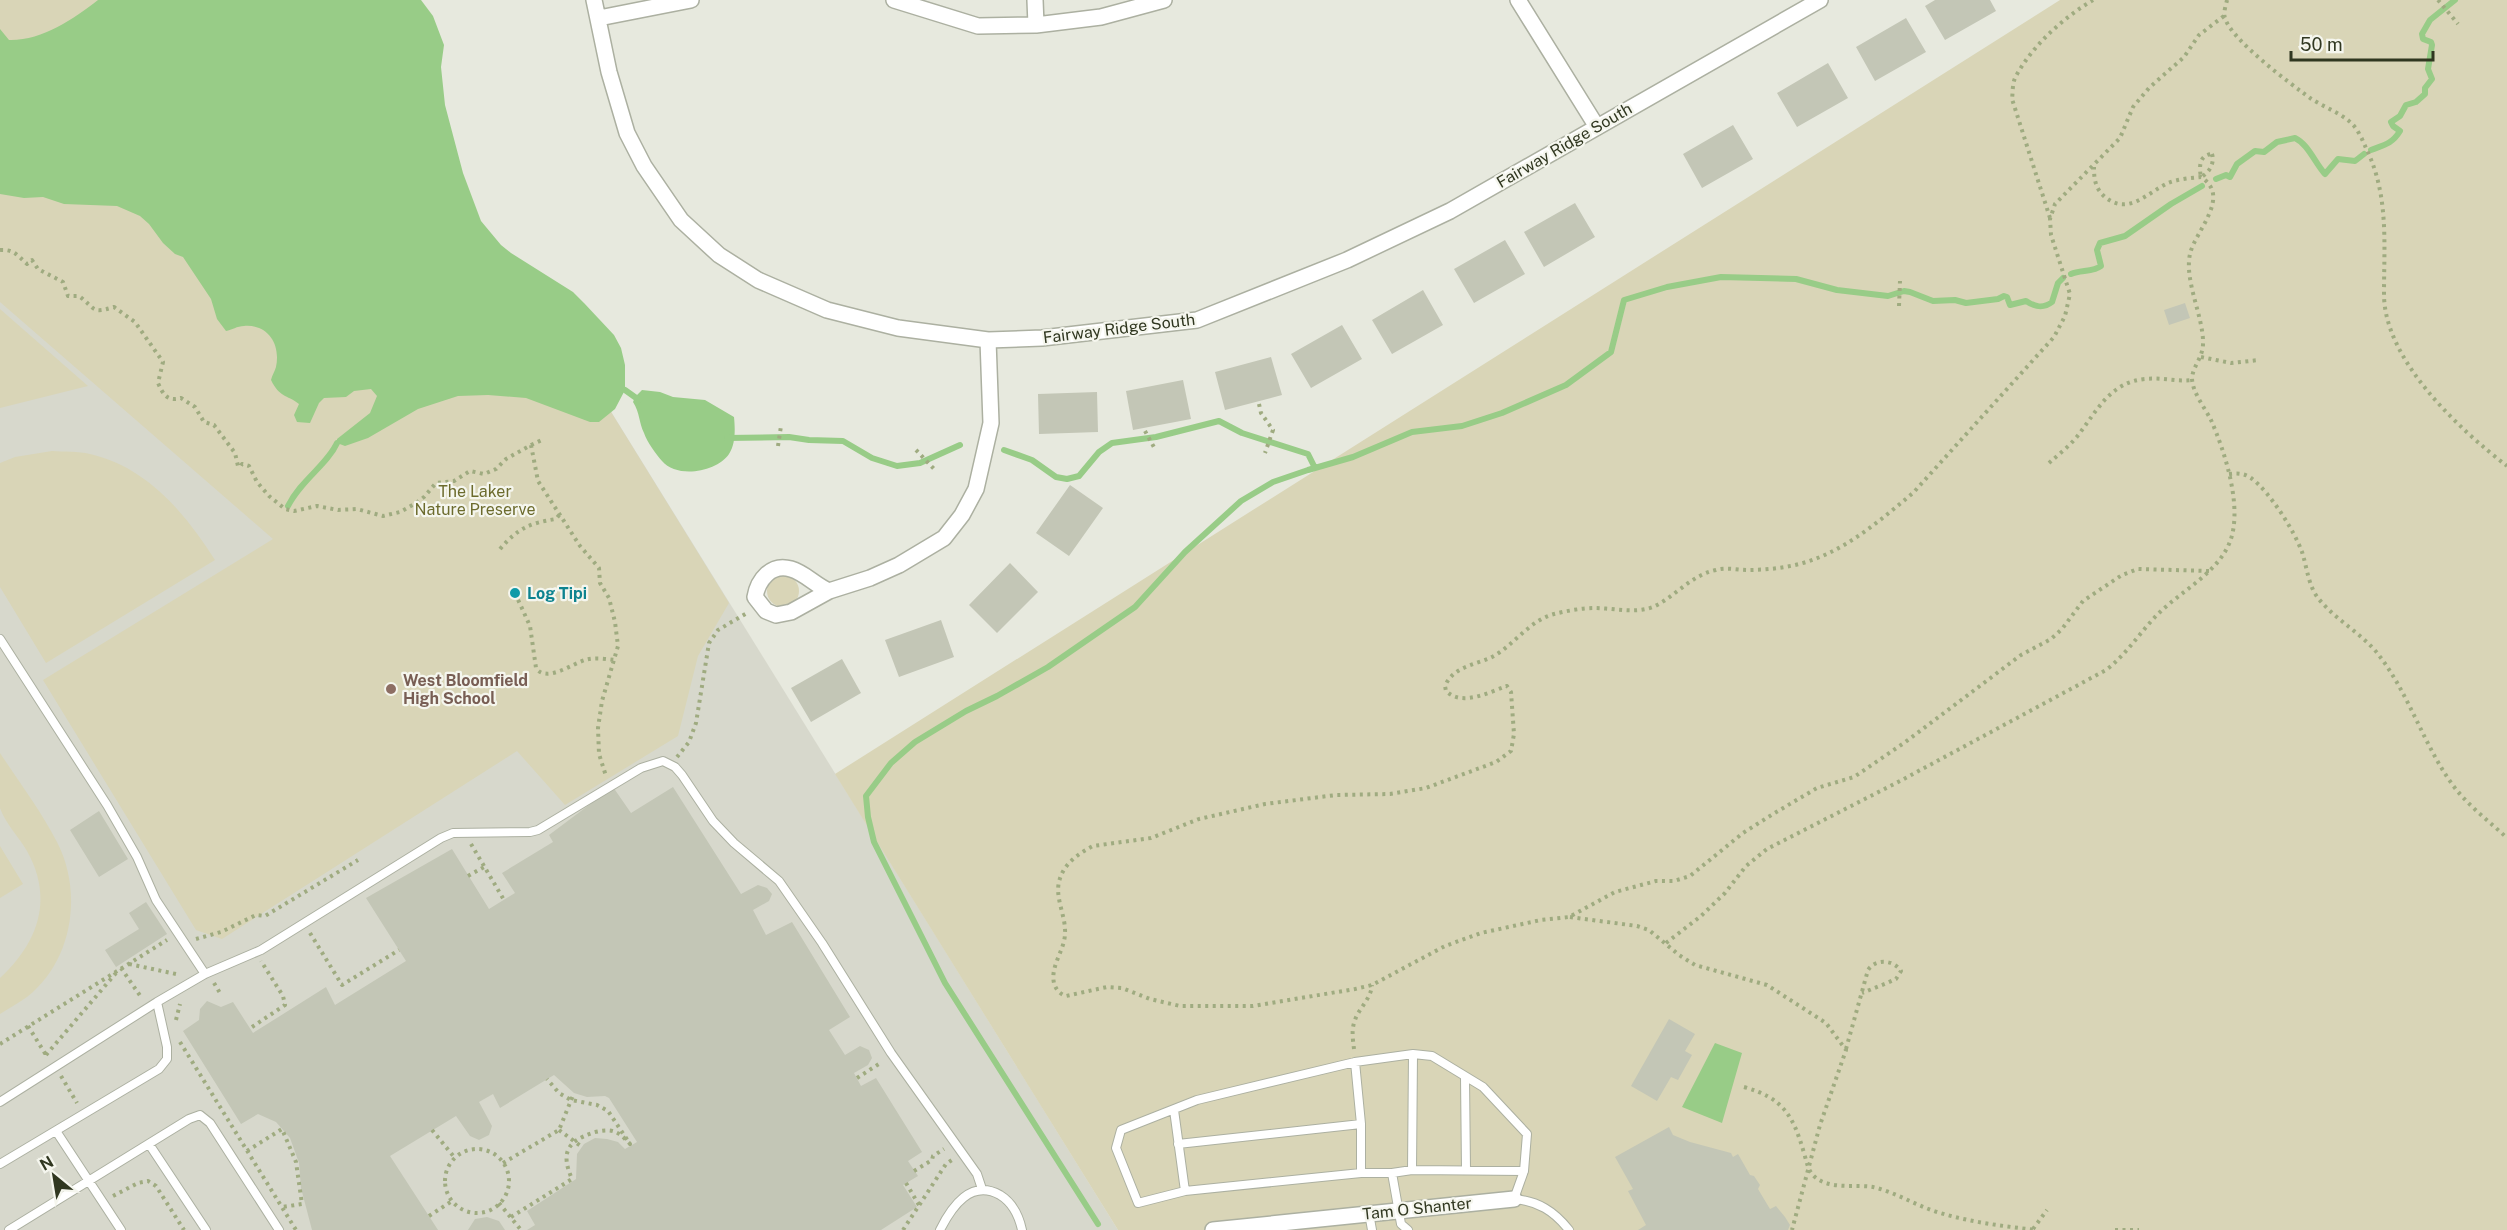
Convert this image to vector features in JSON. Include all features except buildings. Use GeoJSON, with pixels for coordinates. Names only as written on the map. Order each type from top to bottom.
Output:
{"type":"FeatureCollection","features":[{"type":"Feature","properties":{"kind":"street","name":"Fairway Ridge South"},"geometry":{"type":"LineString","coordinates":[[594,0],[609,72],[624,123],[644,166],[681,220],[719,255],[758,280],[827,310],[898,328],[988,340],[1042,339],[1197,320],[1347,260],[1450,211],[1820,0]]}},
{"type":"Feature","properties":{"kind":"street"},"geometry":{"type":"LineString","coordinates":[[599,18],[691,0]]}},
{"type":"Feature","properties":{"kind":"street"},"geometry":{"type":"LineString","coordinates":[[894,0],[978,26],[1036,25],[1101,17],[1164,0]]}},
{"type":"Feature","properties":{"kind":"street"},"geometry":{"type":"LineString","coordinates":[[1035,0],[1036,25]]}},
{"type":"Feature","properties":{"kind":"street"},"geometry":{"type":"LineString","coordinates":[[1518,0],[1597,127]]}},
{"type":"Feature","properties":{"kind":"street"},"geometry":{"type":"LineString","coordinates":[[829,591],[791,569],[772,570],[759,581],[754,597],[761,607],[776,615],[791,612],[829,591],[870,578],[899,565],[944,538],[962,515],[976,489],[991,423],[988,340]]}},
{"type":"Feature","properties":{"kind":"street","name":"Tam O Shanter"},"geometry":{"type":"LineString","coordinates":[[1213,1230],[1514,1198]]}},
{"type":"Feature","properties":{"kind":"lane"},"geometry":{"type":"LineString","coordinates":[[0,639],[107,805],[137,857],[156,900],[205,974]]}},
{"type":"Feature","properties":{"kind":"lane"},"geometry":{"type":"LineString","coordinates":[[0,1102],[184,985],[256,952],[441,838],[453,833],[538,830],[611,785],[653,763],[663,761],[671,764],[682,775],[713,821],[734,843],[779,881],[822,943],[893,1055],[977,1174],[982,1189]]}},
{"type":"Feature","properties":{"kind":"lane"},"geometry":{"type":"LineString","coordinates":[[0,1164],[159,1069],[167,1059],[167,1047],[157,1002]]}},
{"type":"Feature","properties":{"kind":"lane"},"geometry":{"type":"LineString","coordinates":[[1412,1170],[1413,1054]]}},
{"type":"Feature","properties":{"kind":"lane"},"geometry":{"type":"LineString","coordinates":[[1524,1171],[1412,1170],[1392,1173],[1361,1173],[1185,1191],[1138,1203],[1116,1148],[1121,1130],[1197,1100],[1355,1062],[1413,1054],[1432,1056],[1483,1087],[1527,1134],[1524,1171],[1514,1198],[1538,1203],[1557,1217],[1569,1230]]}},
{"type":"Feature","properties":{"kind":"lane"},"geometry":{"type":"LineString","coordinates":[[1355,1062],[1361,1124],[1361,1173]]}},
{"type":"Feature","properties":{"kind":"lane"},"geometry":{"type":"LineString","coordinates":[[1465,1077],[1466,1170]]}},
{"type":"Feature","properties":{"kind":"lane"},"geometry":{"type":"LineString","coordinates":[[1174,1110],[1185,1191]]}},
{"type":"Feature","properties":{"kind":"lane"},"geometry":{"type":"LineString","coordinates":[[9,1230],[149,1143],[200,1115],[210,1123],[279,1230]]}},
{"type":"Feature","properties":{"kind":"lane"},"geometry":{"type":"LineString","coordinates":[[1178,1144],[1361,1124]]}},
{"type":"Feature","properties":{"kind":"lane"},"geometry":{"type":"LineString","coordinates":[[56,1131],[122,1230]]}},
{"type":"Feature","properties":{"kind":"lane"},"geometry":{"type":"LineString","coordinates":[[149,1143],[206,1230]]}},
{"type":"Feature","properties":{"kind":"lane"},"geometry":{"type":"LineString","coordinates":[[1392,1173],[1401,1224],[1408,1230]]}},
{"type":"Feature","properties":{"kind":"lane"},"geometry":{"type":"LineString","coordinates":[[940,1230],[950,1210],[970,1193],[982,1189],[992,1191],[1007,1199],[1019,1216],[1022,1230]]}},
{"type":"Feature","properties":{"kind":"lane"},"geometry":{"type":"LineString","coordinates":[[1369,1213],[1372,1230]]}},
{"type":"Feature","properties":{"kind":"path"},"geometry":{"type":"LineString","coordinates":[[1846,1050],[1826,1023],[1767,985],[1695,965],[1679,956],[1649,930],[1636,926],[1569,917],[1541,920],[1481,933],[1445,946],[1372,985],[1253,1006],[1180,1006],[1150,999],[1122,987],[1107,987],[1066,996],[1058,990],[1054,982],[1054,974],[1065,935],[1058,883],[1064,868],[1078,854],[1093,846],[1151,838],[1199,819],[1265,804],[1336,795],[1390,794],[1426,788],[1496,762],[1508,755],[1514,744],[1514,716],[1509,687],[1472,698],[1461,698],[1446,691],[1448,680],[1454,673],[1499,653],[1531,627],[1551,615],[1593,608],[1646,609],[1660,603],[1704,573],[1723,568],[1748,570],[1799,564],[1831,551],[1866,530],[1912,493],[2054,337],[2065,316],[2070,294],[2069,285],[2055,253],[2050,219],[2012,99],[2013,87],[2015,77],[2048,34],[2093,0]]}},
{"type":"Feature","properties":{"kind":"path"},"geometry":{"type":"LineString","coordinates":[[2050,219],[2055,204],[2064,193],[2120,138],[2133,107],[2149,88],[2184,57],[2199,35],[2224,16],[2227,0]]}},
{"type":"Feature","properties":{"kind":"path"},"geometry":{"type":"LineString","coordinates":[[2438,0],[2458,24]]}},
{"type":"Feature","properties":{"kind":"path"},"geometry":{"type":"LineString","coordinates":[[2224,16],[2232,29],[2268,65],[2311,98],[2349,120],[2355,128],[2378,174],[2381,188],[2385,234],[2386,319],[2394,337],[2409,365],[2427,390],[2486,450],[2507,466]]}},
{"type":"Feature","properties":{"kind":"path"},"geometry":{"type":"LineString","coordinates":[[1666,943],[1701,916],[1725,893],[1746,866],[1767,849],[1891,786],[2106,670],[2121,659],[2143,629],[2171,601],[2209,571],[2230,543],[2234,524],[2234,499],[2229,474],[2211,420],[2192,380],[2194,369],[2201,357],[2203,343],[2190,255],[2207,222],[2213,201],[2209,184],[2201,177],[2201,160],[2204,156],[2212,154],[2212,165],[2201,177],[2172,182],[2123,206],[2108,199],[2100,192],[2094,181],[2094,166]]}},
{"type":"Feature","properties":{"kind":"path"},"geometry":{"type":"LineString","coordinates":[[0,250],[10,249],[22,256],[27,264],[33,260],[38,269],[63,282],[68,296],[79,296],[91,309],[102,312],[118,308],[132,318],[163,362],[158,383],[165,397],[172,400],[181,398],[195,407],[201,418],[214,425],[235,453],[238,466],[242,464],[249,466],[257,482],[285,509],[294,511],[317,506],[338,510],[362,509],[383,516],[390,515],[400,512],[424,497],[436,483],[454,481],[470,471],[484,474],[496,469],[506,459],[544,439]]}},
{"type":"Feature","properties":{"kind":"path"},"geometry":{"type":"LineString","coordinates":[[1899,306],[1900,280]]}},
{"type":"Feature","properties":{"kind":"path"},"geometry":{"type":"LineString","coordinates":[[2201,357],[2231,363],[2259,360]]}},
{"type":"Feature","properties":{"kind":"path"},"geometry":{"type":"LineString","coordinates":[[2049,463],[2080,433],[2103,400],[2119,388],[2145,379],[2176,382],[2192,380]]}},
{"type":"Feature","properties":{"kind":"path"},"geometry":{"type":"LineString","coordinates":[[1258,404],[1263,417],[1271,425],[1272,436],[1265,453]]}},
{"type":"Feature","properties":{"kind":"path"},"geometry":{"type":"LineString","coordinates":[[778,446],[781,426]]}},
{"type":"Feature","properties":{"kind":"path"},"geometry":{"type":"LineString","coordinates":[[1145,431],[1155,449]]}},
{"type":"Feature","properties":{"kind":"path"},"geometry":{"type":"LineString","coordinates":[[531,446],[538,481],[598,568],[600,583],[609,598],[615,622],[618,646],[602,701],[598,728],[599,754],[611,785]]}},
{"type":"Feature","properties":{"kind":"path"},"geometry":{"type":"LineString","coordinates":[[916,450],[936,471]]}},
{"type":"Feature","properties":{"kind":"path"},"geometry":{"type":"LineString","coordinates":[[2229,474],[2239,473],[2252,478],[2289,523],[2302,552],[2312,589],[2318,598],[2380,656],[2416,716],[2442,770],[2454,787],[2507,838]]}},
{"type":"Feature","properties":{"kind":"path"},"geometry":{"type":"LineString","coordinates":[[500,549],[522,528],[542,520],[556,519],[560,514]]}},
{"type":"Feature","properties":{"kind":"path"},"geometry":{"type":"LineString","coordinates":[[1569,917],[1616,892],[1656,881],[1674,881],[1690,876],[1743,833],[1773,814],[1817,788],[1854,777],[2021,655],[2051,639],[2062,629],[2083,601],[2122,575],[2138,569],[2209,571]]}},
{"type":"Feature","properties":{"kind":"path"},"geometry":{"type":"LineString","coordinates":[[515,593],[530,627],[536,668],[539,673],[565,669],[586,660],[615,660]]}},
{"type":"Feature","properties":{"kind":"path"},"geometry":{"type":"LineString","coordinates":[[671,764],[689,741],[696,723],[709,643],[718,630],[761,607]]}},
{"type":"Feature","properties":{"kind":"path"},"geometry":{"type":"LineString","coordinates":[[465,840],[471,840],[471,845],[504,900]]}},
{"type":"Feature","properties":{"kind":"path"},"geometry":{"type":"LineString","coordinates":[[0,1044],[166,940],[184,943],[221,932],[256,915],[265,916],[358,860]]}},
{"type":"Feature","properties":{"kind":"path"},"geometry":{"type":"LineString","coordinates":[[468,876],[484,867]]}},
{"type":"Feature","properties":{"kind":"path"},"geometry":{"type":"LineString","coordinates":[[299,938],[319,925]]}},
{"type":"Feature","properties":{"kind":"path"},"geometry":{"type":"LineString","coordinates":[[309,932],[342,985],[399,950]]}},
{"type":"Feature","properties":{"kind":"path"},"geometry":{"type":"LineString","coordinates":[[252,1027],[285,1005],[283,996],[256,952]]}},
{"type":"Feature","properties":{"kind":"path"},"geometry":{"type":"LineString","coordinates":[[261,962],[271,956]]}},
{"type":"Feature","properties":{"kind":"path"},"geometry":{"type":"LineString","coordinates":[[1792,1230],[1820,1125],[1846,1050],[1868,970],[1873,964],[1887,962],[1899,967],[1901,971],[1896,978],[1862,993]]}},
{"type":"Feature","properties":{"kind":"path"},"geometry":{"type":"LineString","coordinates":[[128,964],[161,971]]}},
{"type":"Feature","properties":{"kind":"path"},"geometry":{"type":"LineString","coordinates":[[120,969],[138,994]]}},
{"type":"Feature","properties":{"kind":"path"},"geometry":{"type":"LineString","coordinates":[[46,1055],[120,969]]}},
{"type":"Feature","properties":{"kind":"path"},"geometry":{"type":"LineString","coordinates":[[175,1025],[178,1006],[191,995],[176,974]]}},
{"type":"Feature","properties":{"kind":"path"},"geometry":{"type":"LineString","coordinates":[[1355,1062],[1352,1031],[1355,1019],[1372,992],[1372,985]]}},
{"type":"Feature","properties":{"kind":"path"},"geometry":{"type":"LineString","coordinates":[[28,1026],[39,1043]]}},
{"type":"Feature","properties":{"kind":"path"},"geometry":{"type":"LineString","coordinates":[[177,1037],[296,1230]]}},
{"type":"Feature","properties":{"kind":"path"},"geometry":{"type":"LineString","coordinates":[[857,1078],[893,1055]]}},
{"type":"Feature","properties":{"kind":"path"},"geometry":{"type":"LineString","coordinates":[[511,1217],[572,1179],[566,1166],[568,1149],[573,1141],[599,1131],[615,1132],[630,1144],[608,1111],[597,1105],[571,1100],[559,1092],[547,1079]]}},
{"type":"Feature","properties":{"kind":"path"},"geometry":{"type":"LineString","coordinates":[[1744,1087],[1763,1092],[1783,1105],[1794,1124],[1809,1170],[1817,1180],[1833,1185],[1873,1187],[1937,1212],[2002,1227],[2034,1230],[2047,1210]]}},
{"type":"Feature","properties":{"kind":"path"},"geometry":{"type":"LineString","coordinates":[[503,1163],[559,1130],[574,1093]]}},
{"type":"Feature","properties":{"kind":"path"},"geometry":{"type":"LineString","coordinates":[[247,1151],[282,1129],[296,1162],[302,1204],[282,1207]]}},
{"type":"Feature","properties":{"kind":"path"},"geometry":{"type":"LineString","coordinates":[[432,1130],[455,1158]]}},
{"type":"Feature","properties":{"kind":"path"},"geometry":{"type":"LineString","coordinates":[[559,1130],[582,1147]]}},
{"type":"Feature","properties":{"kind":"path"},"geometry":{"type":"LineString","coordinates":[[914,1171],[955,1142]]}},
{"type":"Feature","properties":{"kind":"path"},"geometry":{"type":"LineString","coordinates":[[475,1149],[485,1150],[495,1155],[503,1163],[508,1183],[506,1194],[499,1203],[482,1212],[472,1212],[462,1209],[452,1201],[445,1186],[445,1176],[455,1158],[475,1149]]}},
{"type":"Feature","properties":{"kind":"path"},"geometry":{"type":"LineString","coordinates":[[903,1230],[946,1164],[963,1153]]}},
{"type":"Feature","properties":{"kind":"path"},"geometry":{"type":"LineString","coordinates":[[102,1202],[125,1188],[148,1181],[156,1186],[184,1230]]}},
{"type":"Feature","properties":{"kind":"path"},"geometry":{"type":"LineString","coordinates":[[906,1183],[919,1205]]}},
{"type":"Feature","properties":{"kind":"path"},"geometry":{"type":"LineString","coordinates":[[429,1216],[452,1201]]}},
{"type":"Feature","properties":{"kind":"path"},"geometry":{"type":"LineString","coordinates":[[499,1203],[521,1230]]}},
{"type":"Feature","properties":{"kind":"path"},"geometry":{"type":"LineString","coordinates":[[2115,1230],[2139,1230]]}},
{"type":"Feature","properties":{"kind":"shaded area","name":"West Bloomfield High School"},"geometry":{"type":"Polygon","coordinates":[[[0,0],[527,276],[1118,1230],[0,1230],[0,0]]]}},
{"type":"Feature","properties":{"kind":"shaded area"},"geometry":{"type":"Polygon","coordinates":[[[98,0],[421,0],[433,16],[444,45],[441,67],[445,105],[463,173],[481,221],[501,245],[511,253],[573,292],[614,335],[621,348],[625,365],[625,390],[615,409],[599,422],[590,422],[526,398],[488,395],[458,396],[418,409],[368,438],[345,446],[337,443],[337,439],[370,413],[377,396],[371,389],[354,391],[346,397],[324,398],[319,403],[310,423],[297,422],[294,415],[299,404],[280,393],[271,380],[277,358],[274,343],[270,337],[266,332],[252,326],[241,326],[226,331],[217,319],[211,299],[183,257],[175,254],[163,243],[140,216],[117,206],[64,204],[43,197],[24,198],[0,194],[0,29],[9,40],[33,37],[56,28],[98,0]]]}},
{"type":"Feature","properties":{"kind":"shaded area"},"geometry":{"type":"Polygon","coordinates":[[[642,390],[660,392],[673,397],[705,400],[734,417],[734,441],[729,454],[716,465],[697,471],[677,470],[669,467],[654,451],[642,429],[633,402],[642,390]]]}},
{"type":"Feature","properties":{"kind":"shaded area"},"geometry":{"type":"Polygon","coordinates":[[[1715,1043],[1742,1053],[1722,1123],[1682,1107],[1715,1043]]]}},
{"type":"Feature","properties":{"kind":"green space","name":"The Laker Nature Preserve"},"geometry":{"type":"Polygon","coordinates":[[[0,0],[144,0],[527,276],[729,603],[698,656],[678,736],[565,805],[517,751],[222,939],[196,930],[43,680],[273,539],[0,302],[0,0]]]}},
{"type":"Feature","properties":{"kind":"green space"},"geometry":{"type":"Polygon","coordinates":[[[2060,0],[2507,0],[2507,1230],[1118,1230],[835,774],[2060,0]]]}},
{"type":"Feature","properties":{"kind":"green space"},"geometry":{"type":"Polygon","coordinates":[[[0,309],[88,386],[0,408],[0,309]]]}},
{"type":"Feature","properties":{"kind":"green space"},"geometry":{"type":"Polygon","coordinates":[[[52,451],[85,453],[111,460],[147,481],[163,494],[191,525],[215,560],[46,663],[0,587],[0,463],[15,457],[52,451]]]}},
{"type":"Feature","properties":{"kind":"green space"},"geometry":{"type":"Polygon","coordinates":[[[783,575],[795,579],[799,591],[795,603],[783,607],[771,603],[767,591],[771,579],[783,575]]]}},
{"type":"Feature","properties":{"kind":"green space"},"geometry":{"type":"Polygon","coordinates":[[[0,753],[57,842],[70,882],[71,904],[64,945],[55,965],[43,982],[27,997],[0,1014],[0,978],[24,950],[32,935],[38,919],[40,886],[27,851],[0,808],[0,753]]]}},
{"type":"Feature","properties":{"kind":"green space"},"geometry":{"type":"Polygon","coordinates":[[[0,846],[23,884],[0,898],[0,846]]]}},
{"type":"Feature","properties":{"kind":"waterway"},"geometry":{"type":"LineString","coordinates":[[2371,150],[2394,139],[2400,131],[2391,122],[2400,116],[2406,105],[2416,102],[2425,94],[2425,88],[2432,79],[2428,69],[2432,45],[2431,42],[2423,39],[2422,34],[2430,20],[2455,0]]}},
{"type":"Feature","properties":{"kind":"waterway"},"geometry":{"type":"LineString","coordinates":[[2216,179],[2226,175],[2230,177],[2237,164],[2255,151],[2264,152],[2277,142],[2295,138],[2308,149],[2325,174],[2338,159],[2355,161],[2364,154]]}},
{"type":"Feature","properties":{"kind":"waterway"},"geometry":{"type":"LineString","coordinates":[[2071,274],[2101,266],[2097,250],[2100,243],[2125,236],[2202,186]]}},
{"type":"Feature","properties":{"kind":"waterway"},"geometry":{"type":"LineString","coordinates":[[1098,1224],[945,983],[874,842],[866,796],[891,763],[915,742],[966,711],[1048,667],[1135,607],[1185,552],[1241,501],[1273,482],[1353,457],[1412,432],[1462,426],[1502,413],[1566,385],[1611,352],[1624,300],[1667,287],[1721,277],[1796,279],[1837,290],[1888,296],[1904,291],[1933,301],[1955,300],[1966,303],[1998,299],[2004,296],[2007,297],[2010,305],[2026,301],[2042,306],[2052,302],[2058,283],[2063,278]]}},
{"type":"Feature","properties":{"kind":"waterway"},"geometry":{"type":"LineString","coordinates":[[625,390],[639,400]]}},
{"type":"Feature","properties":{"kind":"waterway"},"geometry":{"type":"LineString","coordinates":[[1004,450],[1032,460],[1056,477],[1067,479],[1079,476],[1099,452],[1112,443],[1156,437],[1219,421],[1242,433],[1308,454],[1315,468]]}},
{"type":"Feature","properties":{"kind":"waterway"},"geometry":{"type":"LineString","coordinates":[[727,438],[789,437],[843,441],[872,458],[897,466],[920,463],[960,445]]}},
{"type":"Feature","properties":{"kind":"waterway"},"geometry":{"type":"LineString","coordinates":[[288,506],[337,443]]}},
{"type":"Feature","properties":{"kind":"place","name":"Log Tipi"},"geometry":{"type":"Point","coordinates":[515,593]}},
{"type":"Feature","properties":{"kind":"place","name":"West Bloomfield High School"},"geometry":{"type":"Point","coordinates":[391,689]}}]}
